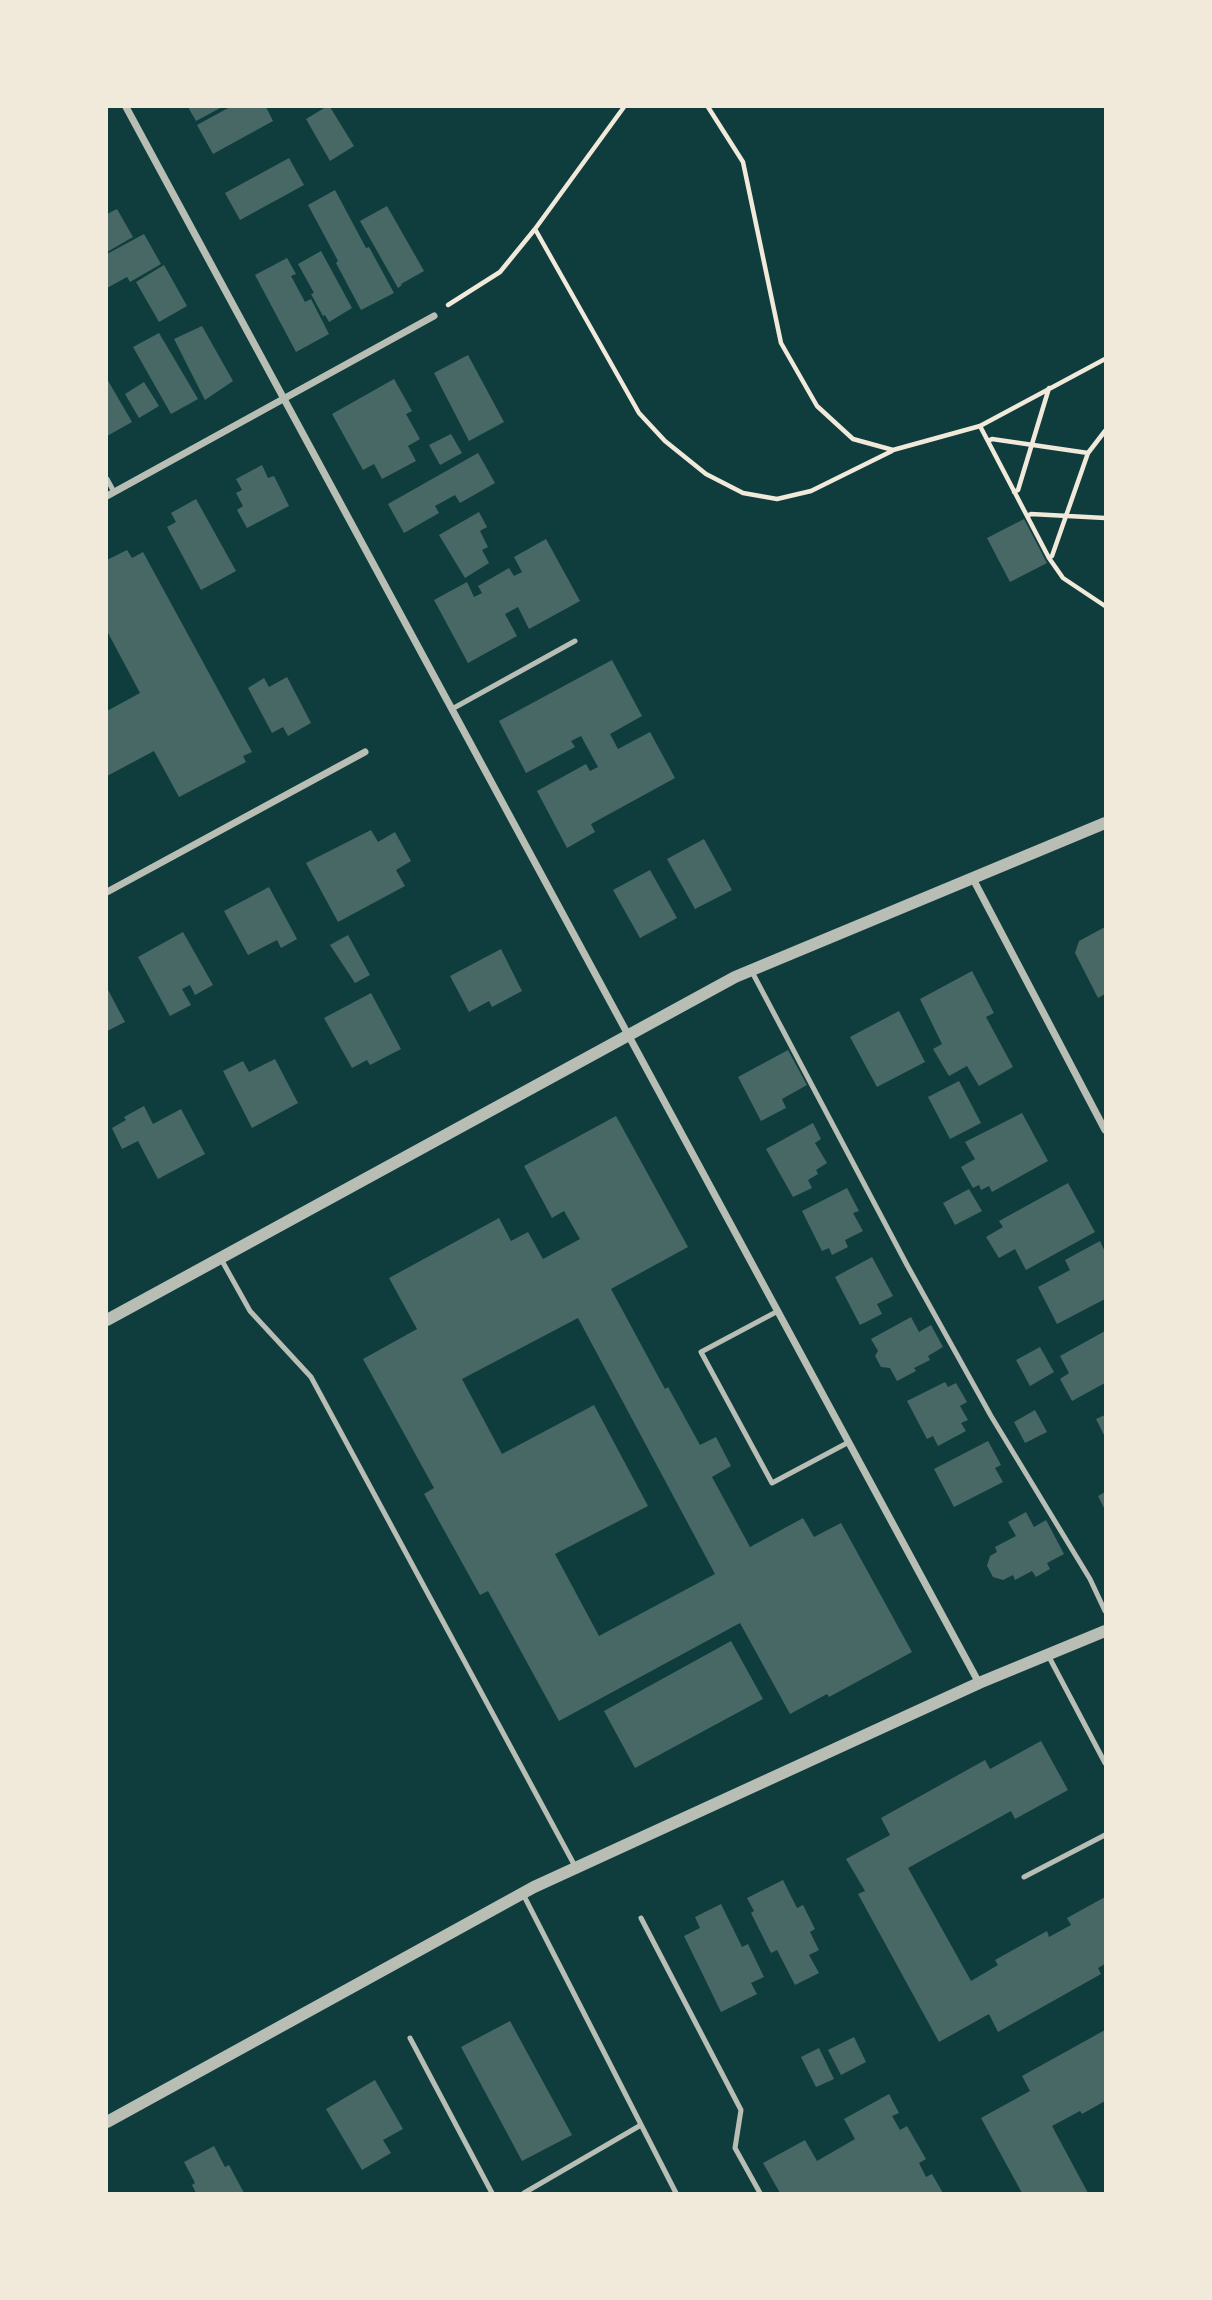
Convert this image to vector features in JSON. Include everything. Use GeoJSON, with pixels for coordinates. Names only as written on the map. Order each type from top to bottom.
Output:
{"type":"FeatureCollection","features":[{"type":"Feature","properties":{"kind":"street"},"geometry":{"type":"LineString","coordinates":[[125,107],[979,1683]]}},
{"type":"Feature","properties":{"kind":"street"},"geometry":{"type":"LineString","coordinates":[[110,494],[434,316]]}},
{"type":"Feature","properties":{"kind":"street"},"geometry":{"type":"LineString","coordinates":[[107,891],[365,752]]}},
{"type":"Feature","properties":{"kind":"street"},"geometry":{"type":"LineString","coordinates":[[107,1320],[628,1034],[751,970],[1105,823]]}},
{"type":"Feature","properties":{"kind":"street"},"geometry":{"type":"LineString","coordinates":[[972,877],[1105,1130]]}},
{"type":"Feature","properties":{"kind":"street"},"geometry":{"type":"LineString","coordinates":[[107,2122],[523,1894],[979,1683],[1105,1631]]}},
{"type":"Feature","properties":{"kind":"lane"},"geometry":{"type":"LineString","coordinates":[[107,479],[110,494]]}},
{"type":"Feature","properties":{"kind":"lane"},"geometry":{"type":"LineString","coordinates":[[452,709],[575,640]]}},
{"type":"Feature","properties":{"kind":"lane"},"geometry":{"type":"LineString","coordinates":[[751,970],[906,1265],[991,1416],[1090,1580],[1105,1611]]}},
{"type":"Feature","properties":{"kind":"lane"},"geometry":{"type":"LineString","coordinates":[[220,1258],[250,1311],[311,1377],[576,1868]]}},
{"type":"Feature","properties":{"kind":"lane"},"geometry":{"type":"LineString","coordinates":[[778,1311],[701,1352],[772,1483],[849,1442]]}},
{"type":"Feature","properties":{"kind":"lane"},"geometry":{"type":"LineString","coordinates":[[1048,1655],[1105,1763]]}},
{"type":"Feature","properties":{"kind":"lane"},"geometry":{"type":"LineString","coordinates":[[1024,1877],[1105,1835]]}},
{"type":"Feature","properties":{"kind":"lane"},"geometry":{"type":"LineString","coordinates":[[523,1894],[676,2193]]}},
{"type":"Feature","properties":{"kind":"lane"},"geometry":{"type":"LineString","coordinates":[[641,1918],[741,2110],[736,2148],[760,2193]]}},
{"type":"Feature","properties":{"kind":"lane"},"geometry":{"type":"LineString","coordinates":[[410,2038],[492,2193]]}},
{"type":"Feature","properties":{"kind":"lane"},"geometry":{"type":"LineString","coordinates":[[524,2193],[641,2125]]}},
{"type":"Feature","properties":{"kind":"path"},"geometry":{"type":"LineString","coordinates":[[434,316],[458,297],[500,272],[535,229],[624,107]]}},
{"type":"Feature","properties":{"kind":"path"},"geometry":{"type":"LineString","coordinates":[[709,107],[743,162],[781,343],[817,406],[853,439],[893,450]]}},
{"type":"Feature","properties":{"kind":"path"},"geometry":{"type":"LineString","coordinates":[[535,229],[639,413],[664,441],[706,474],[743,493],[777,499],[811,491],[893,450],[980,426],[1105,359]]}},
{"type":"Feature","properties":{"kind":"path"},"geometry":{"type":"LineString","coordinates":[[1014,492],[1018,490],[1049,388]]}},
{"type":"Feature","properties":{"kind":"path"},"geometry":{"type":"LineString","coordinates":[[980,426],[1049,558],[1063,578],[1105,606]]}},
{"type":"Feature","properties":{"kind":"path"},"geometry":{"type":"LineString","coordinates":[[1049,558],[1052,556],[1088,453],[1105,431]]}},
{"type":"Feature","properties":{"kind":"path"},"geometry":{"type":"LineString","coordinates":[[988,441],[992,439],[1088,453]]}},
{"type":"Feature","properties":{"kind":"path"},"geometry":{"type":"LineString","coordinates":[[1027,516],[1031,514],[1105,518]]}},
{"type":"Feature","properties":{"kind":"building"},"geometry":{"type":"Polygon","coordinates":[[[188,107],[222,107],[196,121],[188,107]]]}},
{"type":"Feature","properties":{"kind":"building"},"geometry":{"type":"Polygon","coordinates":[[[230,107],[266,107],[273,121],[213,154],[197,125],[230,107]]]}},
{"type":"Feature","properties":{"kind":"building"},"geometry":{"type":"Polygon","coordinates":[[[330,107],[354,146],[330,161],[306,119],[330,107]]]}},
{"type":"Feature","properties":{"kind":"building"},"geometry":{"type":"Polygon","coordinates":[[[289,158],[304,185],[240,220],[225,193],[289,158]]]}},
{"type":"Feature","properties":{"kind":"building"},"geometry":{"type":"Polygon","coordinates":[[[335,190],[394,293],[361,310],[308,205],[335,190]]]}},
{"type":"Feature","properties":{"kind":"building"},"geometry":{"type":"Polygon","coordinates":[[[387,206],[424,271],[398,288],[360,221],[387,206]]]}},
{"type":"Feature","properties":{"kind":"building"},"geometry":{"type":"Polygon","coordinates":[[[117,209],[133,237],[107,252],[107,214],[117,209]]]}},
{"type":"Feature","properties":{"kind":"building"},"geometry":{"type":"Polygon","coordinates":[[[144,234],[161,264],[130,282],[127,277],[107,288],[107,254],[144,234]]]}},
{"type":"Feature","properties":{"kind":"building"},"geometry":{"type":"Polygon","coordinates":[[[321,251],[352,308],[329,322],[311,294],[314,293],[298,264],[321,251]]]}},
{"type":"Feature","properties":{"kind":"building"},"geometry":{"type":"Polygon","coordinates":[[[287,258],[296,274],[291,276],[305,302],[311,299],[329,334],[296,352],[255,275],[287,258]]]}},
{"type":"Feature","properties":{"kind":"building"},"geometry":{"type":"Polygon","coordinates":[[[164,265],[187,306],[159,322],[136,282],[164,265]]]}},
{"type":"Feature","properties":{"kind":"building"},"geometry":{"type":"Polygon","coordinates":[[[202,326],[233,381],[205,400],[174,339],[202,326]]]}},
{"type":"Feature","properties":{"kind":"building"},"geometry":{"type":"Polygon","coordinates":[[[159,333],[198,399],[171,414],[133,347],[159,333]]]}},
{"type":"Feature","properties":{"kind":"building"},"geometry":{"type":"Polygon","coordinates":[[[468,355],[504,422],[469,441],[434,373],[468,355]]]}},
{"type":"Feature","properties":{"kind":"building"},"geometry":{"type":"Polygon","coordinates":[[[107,379],[132,422],[107,436],[107,379]]]}},
{"type":"Feature","properties":{"kind":"building"},"geometry":{"type":"Polygon","coordinates":[[[394,379],[412,411],[406,414],[420,439],[408,446],[416,461],[382,479],[374,464],[363,470],[332,414],[394,379]]]}},
{"type":"Feature","properties":{"kind":"building"},"geometry":{"type":"Polygon","coordinates":[[[144,382],[159,406],[139,418],[125,394],[144,382]]]}},
{"type":"Feature","properties":{"kind":"building"},"geometry":{"type":"Polygon","coordinates":[[[451,434],[462,453],[440,465],[429,445],[451,434]]]}},
{"type":"Feature","properties":{"kind":"building"},"geometry":{"type":"Polygon","coordinates":[[[478,453],[495,483],[460,503],[455,495],[435,506],[439,513],[404,533],[388,504],[478,453]]]}},
{"type":"Feature","properties":{"kind":"building"},"geometry":{"type":"Polygon","coordinates":[[[262,465],[268,478],[274,476],[289,506],[247,528],[237,510],[243,506],[236,493],[242,490],[236,479],[262,465]]]}},
{"type":"Feature","properties":{"kind":"building"},"geometry":{"type":"Polygon","coordinates":[[[196,499],[236,571],[201,590],[167,527],[176,522],[171,513],[196,499]]]}},
{"type":"Feature","properties":{"kind":"building"},"geometry":{"type":"Polygon","coordinates":[[[479,512],[487,527],[480,531],[488,547],[482,550],[489,563],[465,578],[439,535],[479,512]]]}},
{"type":"Feature","properties":{"kind":"building"},"geometry":{"type":"Polygon","coordinates":[[[1024,519],[1047,563],[1010,582],[987,538],[1024,519]]]}},
{"type":"Feature","properties":{"kind":"building"},"geometry":{"type":"Polygon","coordinates":[[[546,539],[580,601],[529,629],[518,607],[505,614],[517,636],[468,663],[434,600],[467,582],[474,597],[482,593],[478,586],[509,568],[514,576],[522,572],[514,557],[546,539]]]}},
{"type":"Feature","properties":{"kind":"building"},"geometry":{"type":"Polygon","coordinates":[[[127,550],[132,558],[143,552],[252,752],[243,756],[246,762],[179,797],[154,751],[107,776],[107,711],[140,693],[107,631],[107,560],[127,550]]]}},
{"type":"Feature","properties":{"kind":"building"},"geometry":{"type":"Polygon","coordinates":[[[612,660],[642,716],[610,734],[618,749],[650,732],[675,778],[591,824],[595,832],[567,848],[537,791],[586,764],[590,771],[598,767],[581,736],[571,741],[575,747],[526,773],[499,721],[612,660]]]}},
{"type":"Feature","properties":{"kind":"building"},"geometry":{"type":"Polygon","coordinates":[[[287,677],[311,723],[288,736],[283,727],[272,733],[248,688],[264,678],[269,687],[287,677]]]}},
{"type":"Feature","properties":{"kind":"building"},"geometry":{"type":"Polygon","coordinates":[[[371,830],[378,842],[395,832],[411,861],[396,870],[405,886],[338,922],[306,863],[371,830]]]}},
{"type":"Feature","properties":{"kind":"building"},"geometry":{"type":"Polygon","coordinates":[[[704,839],[732,890],[695,909],[667,859],[704,839]]]}},
{"type":"Feature","properties":{"kind":"building"},"geometry":{"type":"Polygon","coordinates":[[[650,870],[677,918],[640,938],[613,890],[650,870]]]}},
{"type":"Feature","properties":{"kind":"building"},"geometry":{"type":"Polygon","coordinates":[[[269,887],[297,939],[281,948],[277,940],[248,955],[224,911],[269,887]]]}},
{"type":"Feature","properties":{"kind":"building"},"geometry":{"type":"Polygon","coordinates":[[[1105,927],[1105,994],[1098,998],[1075,953],[1079,941],[1105,927]]]}},
{"type":"Feature","properties":{"kind":"building"},"geometry":{"type":"Polygon","coordinates":[[[183,932],[213,985],[195,995],[190,985],[182,989],[191,1005],[170,1016],[138,957],[183,932]]]}},
{"type":"Feature","properties":{"kind":"building"},"geometry":{"type":"Polygon","coordinates":[[[348,935],[370,975],[355,983],[330,945],[348,935]]]}},
{"type":"Feature","properties":{"kind":"building"},"geometry":{"type":"Polygon","coordinates":[[[501,949],[522,991],[492,1007],[489,1001],[469,1012],[450,976],[501,949]]]}},
{"type":"Feature","properties":{"kind":"building"},"geometry":{"type":"Polygon","coordinates":[[[972,971],[994,1013],[986,1017],[1013,1067],[979,1086],[967,1066],[949,1076],[933,1049],[942,1044],[920,999],[972,971]]]}},
{"type":"Feature","properties":{"kind":"building"},"geometry":{"type":"Polygon","coordinates":[[[107,988],[125,1022],[107,1031],[107,988]]]}},
{"type":"Feature","properties":{"kind":"building"},"geometry":{"type":"Polygon","coordinates":[[[371,993],[401,1049],[370,1065],[367,1060],[352,1068],[324,1018],[371,993]]]}},
{"type":"Feature","properties":{"kind":"building"},"geometry":{"type":"Polygon","coordinates":[[[899,1011],[925,1062],[877,1087],[850,1037],[899,1011]]]}},
{"type":"Feature","properties":{"kind":"building"},"geometry":{"type":"Polygon","coordinates":[[[788,1050],[807,1085],[782,1099],[786,1108],[761,1121],[738,1077],[788,1050]]]}},
{"type":"Feature","properties":{"kind":"building"},"geometry":{"type":"Polygon","coordinates":[[[275,1059],[298,1103],[252,1128],[223,1071],[243,1061],[249,1072],[275,1059]]]}},
{"type":"Feature","properties":{"kind":"building"},"geometry":{"type":"Polygon","coordinates":[[[959,1081],[981,1123],[950,1139],[928,1097],[959,1081]]]}},
{"type":"Feature","properties":{"kind":"building"},"geometry":{"type":"Polygon","coordinates":[[[144,1106],[153,1124],[181,1109],[205,1154],[158,1179],[138,1141],[122,1149],[112,1128],[126,1120],[124,1117],[144,1106]]]}},
{"type":"Feature","properties":{"kind":"building"},"geometry":{"type":"Polygon","coordinates":[[[1022,1113],[1048,1161],[992,1192],[989,1186],[981,1190],[979,1185],[973,1188],[961,1167],[975,1159],[965,1142],[1022,1113]]]}},
{"type":"Feature","properties":{"kind":"building"},"geometry":{"type":"Polygon","coordinates":[[[616,1116],[688,1247],[611,1289],[665,1389],[668,1387],[700,1445],[716,1437],[731,1466],[712,1477],[750,1547],[803,1518],[814,1537],[841,1523],[912,1652],[829,1697],[827,1694],[790,1714],[740,1623],[559,1721],[488,1591],[480,1595],[424,1494],[434,1488],[363,1359],[417,1329],[389,1278],[499,1218],[511,1241],[528,1232],[543,1259],[580,1239],[564,1211],[552,1218],[524,1166],[616,1116]],[[578,1318],[462,1379],[502,1454],[594,1405],[648,1506],[555,1554],[599,1636],[715,1574],[578,1318]]]}},
{"type":"Feature","properties":{"kind":"building"},"geometry":{"type":"Polygon","coordinates":[[[813,1123],[821,1139],[815,1143],[827,1163],[816,1170],[818,1174],[808,1180],[812,1188],[793,1197],[766,1149],[813,1123]]]}},
{"type":"Feature","properties":{"kind":"building"},"geometry":{"type":"Polygon","coordinates":[[[1068,1183],[1095,1232],[1026,1270],[1015,1249],[999,1258],[986,1237],[1003,1227],[999,1221],[1068,1183]]]}},
{"type":"Feature","properties":{"kind":"building"},"geometry":{"type":"Polygon","coordinates":[[[847,1188],[859,1211],[853,1213],[863,1231],[845,1240],[848,1247],[832,1255],[829,1248],[822,1251],[802,1211],[847,1188]]]}},
{"type":"Feature","properties":{"kind":"building"},"geometry":{"type":"Polygon","coordinates":[[[969,1189],[982,1211],[955,1225],[943,1203],[969,1189]]]}},
{"type":"Feature","properties":{"kind":"building"},"geometry":{"type":"Polygon","coordinates":[[[1100,1241],[1105,1252],[1105,1299],[1057,1324],[1038,1287],[1070,1270],[1065,1260],[1100,1241]]]}},
{"type":"Feature","properties":{"kind":"building"},"geometry":{"type":"Polygon","coordinates":[[[872,1257],[893,1296],[877,1304],[882,1314],[860,1325],[835,1277],[872,1257]]]}},
{"type":"Feature","properties":{"kind":"building"},"geometry":{"type":"Polygon","coordinates":[[[911,1317],[919,1332],[931,1325],[943,1347],[928,1356],[930,1360],[914,1368],[916,1371],[897,1381],[890,1368],[881,1367],[875,1356],[878,1351],[871,1339],[911,1317]]]}},
{"type":"Feature","properties":{"kind":"building"},"geometry":{"type":"Polygon","coordinates":[[[1105,1331],[1105,1383],[1072,1401],[1060,1379],[1069,1373],[1060,1356],[1105,1331]]]}},
{"type":"Feature","properties":{"kind":"building"},"geometry":{"type":"Polygon","coordinates":[[[1040,1347],[1054,1372],[1030,1386],[1016,1360],[1040,1347]]]}},
{"type":"Feature","properties":{"kind":"building"},"geometry":{"type":"Polygon","coordinates":[[[945,1382],[948,1387],[956,1383],[967,1402],[960,1406],[968,1420],[961,1423],[966,1431],[938,1446],[933,1436],[927,1439],[907,1401],[945,1382]]]}},
{"type":"Feature","properties":{"kind":"building"},"geometry":{"type":"Polygon","coordinates":[[[1035,1410],[1047,1432],[1025,1443],[1014,1422],[1035,1410]]]}},
{"type":"Feature","properties":{"kind":"building"},"geometry":{"type":"Polygon","coordinates":[[[1105,1415],[1105,1437],[1096,1419],[1105,1415]]]}},
{"type":"Feature","properties":{"kind":"building"},"geometry":{"type":"Polygon","coordinates":[[[988,1441],[1001,1465],[995,1468],[1003,1482],[954,1507],[934,1469],[988,1441]]]}},
{"type":"Feature","properties":{"kind":"building"},"geometry":{"type":"Polygon","coordinates":[[[1105,1492],[1105,1510],[1098,1496],[1105,1492]]]}},
{"type":"Feature","properties":{"kind":"building"},"geometry":{"type":"Polygon","coordinates":[[[1026,1512],[1034,1527],[1046,1520],[1064,1554],[1047,1563],[1050,1569],[1036,1577],[1032,1571],[1015,1580],[1013,1575],[1003,1580],[993,1577],[987,1566],[990,1556],[997,1552],[995,1547],[1016,1536],[1008,1522],[1026,1512]]]}},
{"type":"Feature","properties":{"kind":"building"},"geometry":{"type":"Polygon","coordinates":[[[731,1641],[763,1699],[635,1768],[604,1711],[731,1641]]]}},
{"type":"Feature","properties":{"kind":"building"},"geometry":{"type":"Polygon","coordinates":[[[1041,1741],[1068,1790],[1015,1819],[1011,1811],[908,1868],[971,1981],[998,1965],[995,1960],[1047,1931],[1049,1937],[1071,1925],[1067,1918],[1105,1897],[1105,1964],[1098,1968],[1101,1974],[998,2032],[989,2014],[939,2042],[858,1894],[865,1891],[846,1859],[890,1835],[881,1818],[985,1760],[990,1769],[1041,1741]]]}},
{"type":"Feature","properties":{"kind":"building"},"geometry":{"type":"Polygon","coordinates":[[[783,1880],[797,1908],[803,1905],[815,1929],[810,1932],[819,1950],[809,1955],[819,1973],[795,1985],[777,1950],[771,1953],[751,1913],[754,1911],[747,1898],[783,1880]]]}},
{"type":"Feature","properties":{"kind":"building"},"geometry":{"type":"Polygon","coordinates":[[[721,1904],[742,1947],[748,1944],[764,1977],[751,1983],[757,1994],[721,2012],[684,1936],[700,1928],[695,1917],[721,1904]]]}},
{"type":"Feature","properties":{"kind":"building"},"geometry":{"type":"Polygon","coordinates":[[[510,2021],[572,2135],[522,2161],[461,2047],[510,2021]]]}},
{"type":"Feature","properties":{"kind":"building"},"geometry":{"type":"Polygon","coordinates":[[[1105,2030],[1105,2101],[1052,2126],[1088,2193],[1022,2193],[981,2118],[1030,2091],[1022,2076],[1105,2030]]]}},
{"type":"Feature","properties":{"kind":"building"},"geometry":{"type":"Polygon","coordinates":[[[854,2037],[866,2062],[841,2075],[828,2050],[854,2037]]]}},
{"type":"Feature","properties":{"kind":"building"},"geometry":{"type":"Polygon","coordinates":[[[819,2048],[834,2079],[816,2087],[801,2057],[819,2048]]]}},
{"type":"Feature","properties":{"kind":"building"},"geometry":{"type":"Polygon","coordinates":[[[375,2080],[403,2129],[383,2140],[391,2153],[362,2170],[326,2109],[375,2080]]]}},
{"type":"Feature","properties":{"kind":"building"},"geometry":{"type":"Polygon","coordinates":[[[889,2094],[899,2113],[892,2116],[900,2130],[907,2126],[926,2159],[919,2163],[926,2177],[932,2174],[943,2193],[780,2193],[763,2163],[805,2140],[817,2161],[855,2139],[844,2119],[889,2094]]]}},
{"type":"Feature","properties":{"kind":"building"},"geometry":{"type":"Polygon","coordinates":[[[214,2146],[225,2167],[229,2165],[244,2193],[196,2193],[192,2185],[195,2183],[184,2162],[214,2146]]]}}]}
